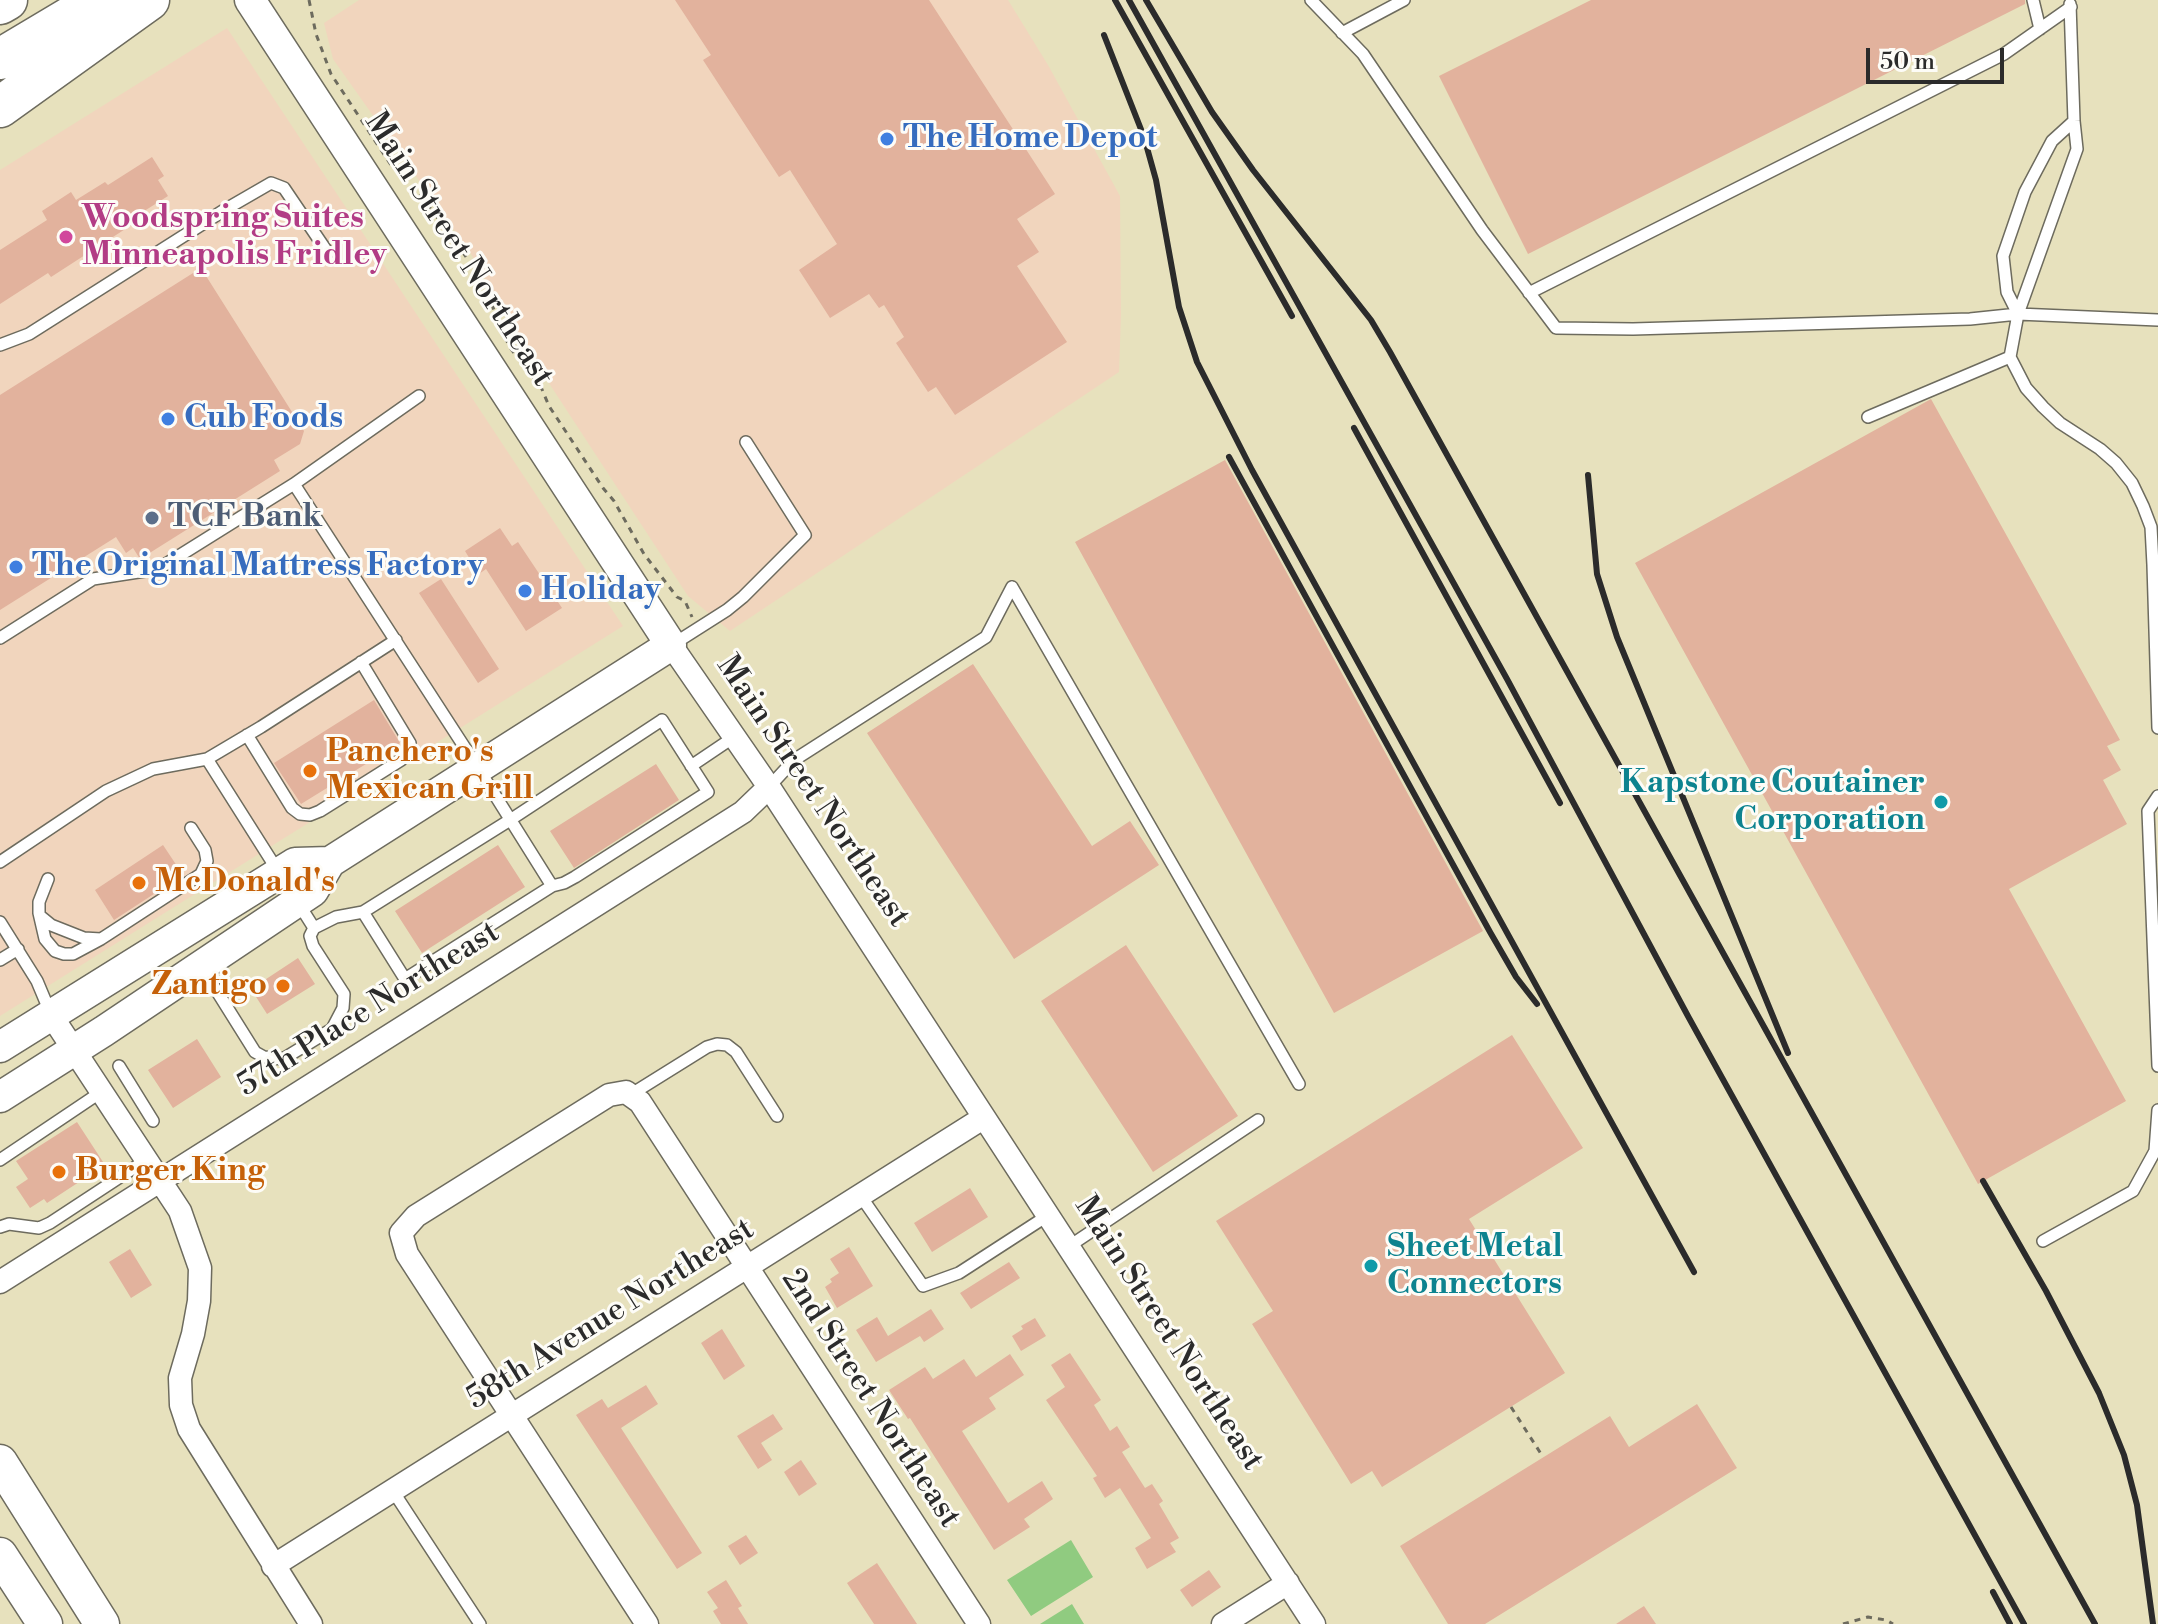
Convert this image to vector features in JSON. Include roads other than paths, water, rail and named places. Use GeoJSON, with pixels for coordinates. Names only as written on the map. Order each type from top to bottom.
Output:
{"type":"FeatureCollection","features":[{"type":"Feature","properties":{"kind":"highway"},"geometry":{"type":"LineString","coordinates":[[0,4],[7,0]]}},
{"type":"Feature","properties":{"kind":"highway"},"geometry":{"type":"LineString","coordinates":[[0,59],[99,0]]}},
{"type":"Feature","properties":{"kind":"highway"},"geometry":{"type":"LineString","coordinates":[[0,107],[149,0]]}},
{"type":"Feature","properties":{"kind":"main road"},"geometry":{"type":"LineString","coordinates":[[0,1462],[102,1624]]}},
{"type":"Feature","properties":{"kind":"main road"},"geometry":{"type":"LineString","coordinates":[[0,1555],[45,1624]]}},
{"type":"Feature","properties":{"kind":"street","name":"Main Street Northeast"},"geometry":{"type":"LineString","coordinates":[[250,0],[671,645],[769,787],[1314,1624]]}},
{"type":"Feature","properties":{"kind":"street"},"geometry":{"type":"LineString","coordinates":[[0,1097],[313,891],[330,862],[671,645]]}},
{"type":"Feature","properties":{"kind":"street","name":"57th Place Northeast"},"geometry":{"type":"LineString","coordinates":[[0,1282],[743,812],[769,787]]}},
{"type":"Feature","properties":{"kind":"street"},"geometry":{"type":"LineString","coordinates":[[0,1047],[295,863],[330,862]]}},
{"type":"Feature","properties":{"kind":"street"},"geometry":{"type":"LineString","coordinates":[[51,1015],[180,1211],[200,1268],[199,1301],[180,1378],[181,1405],[189,1429],[311,1624]]}},
{"type":"Feature","properties":{"kind":"street"},"geometry":{"type":"LineString","coordinates":[[628,1093],[609,1095],[416,1216],[401,1233],[407,1254],[647,1624]]}},
{"type":"Feature","properties":{"kind":"street","name":"2nd Street Northeast"},"geometry":{"type":"LineString","coordinates":[[628,1093],[640,1102],[979,1624]]}},
{"type":"Feature","properties":{"kind":"street","name":"58th Avenue Northeast"},"geometry":{"type":"LineString","coordinates":[[273,1566],[983,1118]]}},
{"type":"Feature","properties":{"kind":"street"},"geometry":{"type":"LineString","coordinates":[[1223,1624],[1288,1583]]}},
{"type":"Feature","properties":{"kind":"lane"},"geometry":{"type":"LineString","coordinates":[[1311,0],[1363,54],[1482,230],[1556,328],[1633,329],[1970,319],[2002,314],[2158,320]]}},
{"type":"Feature","properties":{"kind":"lane"},"geometry":{"type":"LineString","coordinates":[[1342,33],[1404,0]]}},
{"type":"Feature","properties":{"kind":"lane"},"geometry":{"type":"LineString","coordinates":[[2033,0],[2040,29]]}},
{"type":"Feature","properties":{"kind":"lane"},"geometry":{"type":"LineString","coordinates":[[1529,293],[2004,54],[2070,4]]}},
{"type":"Feature","properties":{"kind":"lane"},"geometry":{"type":"LineString","coordinates":[[2070,4],[2077,149],[2018,314],[2010,357],[2026,388],[2060,423],[2116,463],[2132,483],[2143,506],[2151,527],[2158,728]]}},
{"type":"Feature","properties":{"kind":"lane"},"geometry":{"type":"LineString","coordinates":[[2018,314],[2007,292],[2003,256],[2025,192],[2052,141],[2074,121]]}},
{"type":"Feature","properties":{"kind":"lane"},"geometry":{"type":"LineString","coordinates":[[0,345],[29,334],[271,183],[284,188],[328,253]]}},
{"type":"Feature","properties":{"kind":"lane"},"geometry":{"type":"LineString","coordinates":[[1868,417],[2010,357]]}},
{"type":"Feature","properties":{"kind":"lane"},"geometry":{"type":"LineString","coordinates":[[0,638],[93,579],[158,569],[294,484],[419,396]]}},
{"type":"Feature","properties":{"kind":"lane"},"geometry":{"type":"LineString","coordinates":[[671,645],[743,597],[805,535],[746,442]]}},
{"type":"Feature","properties":{"kind":"lane"},"geometry":{"type":"LineString","coordinates":[[294,484],[552,886]]}},
{"type":"Feature","properties":{"kind":"lane"},"geometry":{"type":"LineString","coordinates":[[769,787],[794,760],[986,637],[1012,587],[1299,1084]]}},
{"type":"Feature","properties":{"kind":"lane"},"geometry":{"type":"LineString","coordinates":[[0,862],[106,791],[153,769],[207,759],[396,640]]}},
{"type":"Feature","properties":{"kind":"lane"},"geometry":{"type":"LineString","coordinates":[[247,735],[292,808],[300,814],[310,815],[320,811],[401,760],[409,751],[410,743],[361,662]]}},
{"type":"Feature","properties":{"kind":"lane"},"geometry":{"type":"LineString","coordinates":[[201,966],[255,1052],[273,1059],[290,1056],[332,1029],[343,1008],[344,994],[313,946],[310,936],[314,928],[336,917],[363,912],[662,720],[708,792],[575,877],[552,886],[405,979],[363,912]]}},
{"type":"Feature","properties":{"kind":"lane"},"geometry":{"type":"LineString","coordinates":[[691,766],[734,737]]}},
{"type":"Feature","properties":{"kind":"lane"},"geometry":{"type":"LineString","coordinates":[[207,759],[314,928]]}},
{"type":"Feature","properties":{"kind":"lane"},"geometry":{"type":"LineString","coordinates":[[2158,796],[2148,811],[2158,1066]]}},
{"type":"Feature","properties":{"kind":"lane"},"geometry":{"type":"LineString","coordinates":[[48,879],[39,902],[45,939],[55,951],[73,954],[201,874],[207,861],[205,850],[191,828]]}},
{"type":"Feature","properties":{"kind":"lane"},"geometry":{"type":"LineString","coordinates":[[39,914],[46,923],[84,938],[101,939]]}},
{"type":"Feature","properties":{"kind":"lane"},"geometry":{"type":"LineString","coordinates":[[0,922],[37,981],[51,1015]]}},
{"type":"Feature","properties":{"kind":"lane"},"geometry":{"type":"LineString","coordinates":[[0,960],[18,949]]}},
{"type":"Feature","properties":{"kind":"lane"},"geometry":{"type":"LineString","coordinates":[[628,1093],[707,1047],[727,1045],[736,1052],[777,1116]]}},
{"type":"Feature","properties":{"kind":"lane"},"geometry":{"type":"LineString","coordinates":[[119,1066],[153,1121]]}},
{"type":"Feature","properties":{"kind":"lane"},"geometry":{"type":"LineString","coordinates":[[0,1160],[101,1092]]}},
{"type":"Feature","properties":{"kind":"lane"},"geometry":{"type":"LineString","coordinates":[[2043,1241],[2133,1191],[2155,1151],[2158,1110]]}},
{"type":"Feature","properties":{"kind":"lane"},"geometry":{"type":"LineString","coordinates":[[1068,1247],[1258,1120]]}},
{"type":"Feature","properties":{"kind":"lane"},"geometry":{"type":"LineString","coordinates":[[0,1227],[9,1224],[39,1228],[50,1223],[146,1160]]}},
{"type":"Feature","properties":{"kind":"lane"},"geometry":{"type":"LineString","coordinates":[[860,1195],[923,1286],[959,1273],[1047,1216]]}},
{"type":"Feature","properties":{"kind":"lane"},"geometry":{"type":"LineString","coordinates":[[393,1491],[480,1624]]}},
{"type":"Feature","properties":{"kind":"railway"},"geometry":{"type":"LineString","coordinates":[[1115,0],[1292,316]]}},
{"type":"Feature","properties":{"kind":"railway"},"geometry":{"type":"LineString","coordinates":[[1129,0],[1507,679],[1689,1018],[2024,1624]]}},
{"type":"Feature","properties":{"kind":"railway"},"geometry":{"type":"LineString","coordinates":[[1146,0],[1212,112],[1253,170],[1371,320],[1390,352],[2095,1624]]}},
{"type":"Feature","properties":{"kind":"railway"},"geometry":{"type":"LineString","coordinates":[[1104,35],[1144,137],[1156,180],[1179,307],[1197,362],[1252,470],[1694,1272]]}},
{"type":"Feature","properties":{"kind":"railway"},"geometry":{"type":"LineString","coordinates":[[1354,428],[1560,803]]}},
{"type":"Feature","properties":{"kind":"railway"},"geometry":{"type":"LineString","coordinates":[[1229,457],[1490,932],[1516,977],[1537,1004]]}},
{"type":"Feature","properties":{"kind":"railway"},"geometry":{"type":"LineString","coordinates":[[1588,475],[1597,574],[1617,637],[1788,1053]]}},
{"type":"Feature","properties":{"kind":"railway"},"geometry":{"type":"LineString","coordinates":[[1983,1181],[2046,1291],[2099,1393],[2124,1455],[2137,1505],[2153,1624]]}},
{"type":"Feature","properties":{"kind":"railway"},"geometry":{"type":"LineString","coordinates":[[1993,1592],[2010,1624]]}},
{"type":"Feature","properties":{"kind":"place","name":"The Home Depot"},"geometry":{"type":"Point","coordinates":[887,139]}},
{"type":"Feature","properties":{"kind":"place","name":"Woodspring Suites Minneapolis Fridley"},"geometry":{"type":"Point","coordinates":[66,237]}},
{"type":"Feature","properties":{"kind":"place","name":"Cub Foods"},"geometry":{"type":"Point","coordinates":[168,419]}},
{"type":"Feature","properties":{"kind":"place","name":"TCF Bank"},"geometry":{"type":"Point","coordinates":[152,518]}},
{"type":"Feature","properties":{"kind":"place","name":"The Original Mattress Factory"},"geometry":{"type":"Point","coordinates":[16,567]}},
{"type":"Feature","properties":{"kind":"place","name":"Holiday"},"geometry":{"type":"Point","coordinates":[525,591]}},
{"type":"Feature","properties":{"kind":"place","name":"Panchero's Mexican Grill"},"geometry":{"type":"Point","coordinates":[310,771]}},
{"type":"Feature","properties":{"kind":"place","name":"Kapstone Coutainer Corporation"},"geometry":{"type":"Point","coordinates":[1941,802]}},
{"type":"Feature","properties":{"kind":"place","name":"McDonald's"},"geometry":{"type":"Point","coordinates":[139,883]}},
{"type":"Feature","properties":{"kind":"place","name":"Zantigo"},"geometry":{"type":"Point","coordinates":[283,986]}},
{"type":"Feature","properties":{"kind":"place","name":"Burger King"},"geometry":{"type":"Point","coordinates":[59,1172]}},
{"type":"Feature","properties":{"kind":"place","name":"Sheet Metal Connectors"},"geometry":{"type":"Point","coordinates":[1371,1266]}}]}
